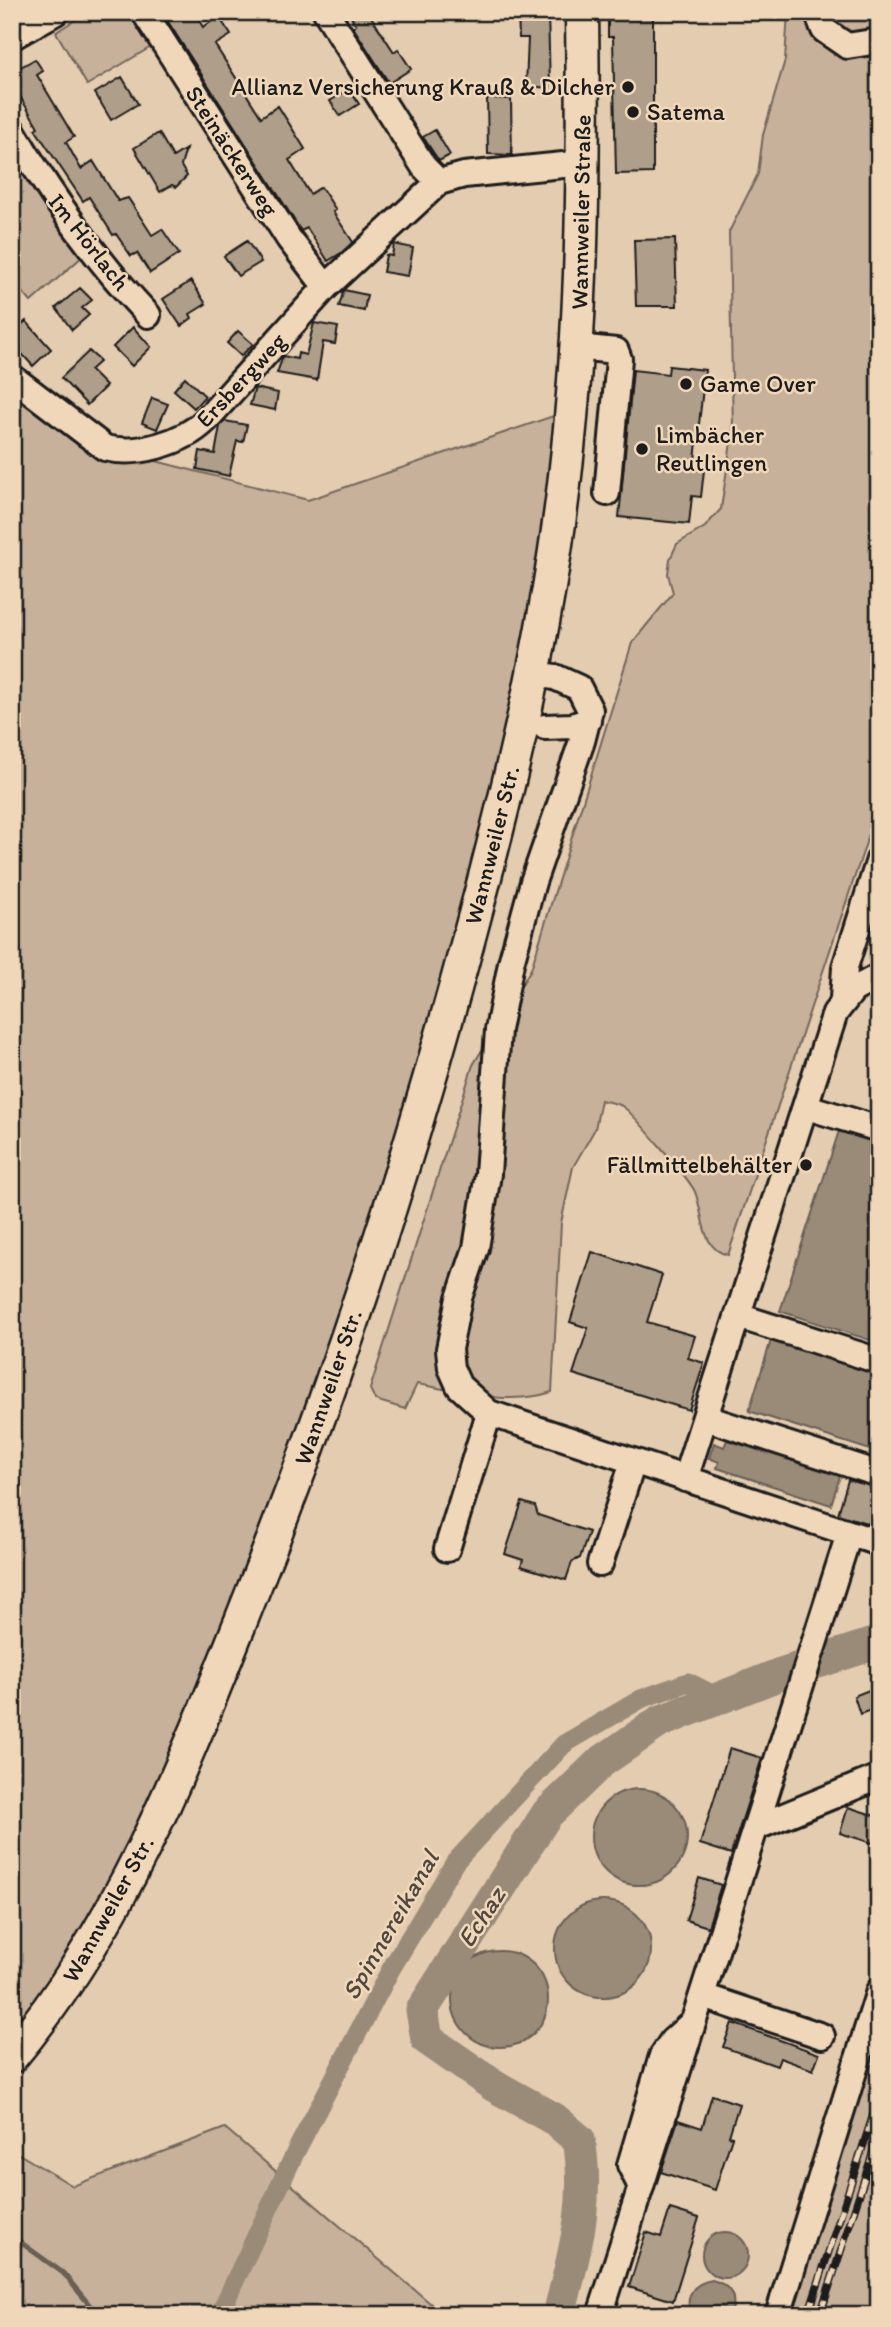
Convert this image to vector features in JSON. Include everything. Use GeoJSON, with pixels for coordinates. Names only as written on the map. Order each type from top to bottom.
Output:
{"type":"FeatureCollection","features":[{"type":"Feature","properties":{"kind":"main road","name":"Wannweiler Straße"},"geometry":{"type":"LineString","coordinates":[[572,411],[577,347],[583,163],[582,12]]}},
{"type":"Feature","properties":{"kind":"main road","name":"Wannweiler Str."},"geometry":{"type":"LineString","coordinates":[[12,2056],[71,1978],[137,1861],[208,1701],[289,1497],[344,1343],[429,1079],[497,831],[532,674],[556,544],[572,411]]}},
{"type":"Feature","properties":{"kind":"street"},"geometry":{"type":"LineString","coordinates":[[12,37],[56,12]]}},
{"type":"Feature","properties":{"kind":"street","name":"Steinäckerweg"},"geometry":{"type":"LineString","coordinates":[[144,12],[265,203],[326,287]]}},
{"type":"Feature","properties":{"kind":"street"},"geometry":{"type":"LineString","coordinates":[[326,12],[424,167],[439,183]]}},
{"type":"Feature","properties":{"kind":"street"},"geometry":{"type":"LineString","coordinates":[[817,12],[824,30],[847,46],[879,41]]}},
{"type":"Feature","properties":{"kind":"street","name":"Im Hörlach"},"geometry":{"type":"LineString","coordinates":[[12,130],[62,210],[148,315]]}},
{"type":"Feature","properties":{"kind":"street","name":"Ersbergweg"},"geometry":{"type":"LineString","coordinates":[[12,377],[105,448],[116,451],[164,443],[195,431],[326,287],[439,183],[464,175],[583,163]]}},
{"type":"Feature","properties":{"kind":"street"},"geometry":{"type":"LineString","coordinates":[[577,347],[616,351],[619,359],[607,493]]}},
{"type":"Feature","properties":{"kind":"street"},"geometry":{"type":"LineString","coordinates":[[532,674],[555,677],[579,688],[590,710],[533,882],[513,953],[498,1030],[493,1125],[484,1198],[475,1248],[459,1298],[449,1349],[451,1368],[459,1386],[489,1413],[879,1543]]}},
{"type":"Feature","properties":{"kind":"street"},"geometry":{"type":"LineString","coordinates":[[545,727],[572,726],[588,721]]}},
{"type":"Feature","properties":{"kind":"street"},"geometry":{"type":"LineString","coordinates":[[685,1479],[807,1107],[835,1013],[843,999],[845,967],[879,860]]}},
{"type":"Feature","properties":{"kind":"street"},"geometry":{"type":"LineString","coordinates":[[843,999],[879,976]]}},
{"type":"Feature","properties":{"kind":"street"},"geometry":{"type":"LineString","coordinates":[[807,1107],[879,1129]]}},
{"type":"Feature","properties":{"kind":"street"},"geometry":{"type":"LineString","coordinates":[[738,1316],[879,1361]]}},
{"type":"Feature","properties":{"kind":"street"},"geometry":{"type":"LineString","coordinates":[[447,1549],[489,1413]]}},
{"type":"Feature","properties":{"kind":"street"},"geometry":{"type":"LineString","coordinates":[[706,1418],[879,1474]]}},
{"type":"Feature","properties":{"kind":"street"},"geometry":{"type":"LineString","coordinates":[[600,1564],[633,1462]]}},
{"type":"Feature","properties":{"kind":"street"},"geometry":{"type":"LineString","coordinates":[[600,2315],[704,1996],[849,1534]]}},
{"type":"Feature","properties":{"kind":"street"},"geometry":{"type":"LineString","coordinates":[[757,1826],[879,1777]]}},
{"type":"Feature","properties":{"kind":"street"},"geometry":{"type":"LineString","coordinates":[[778,2315],[879,1991]]}},
{"type":"Feature","properties":{"kind":"street"},"geometry":{"type":"LineString","coordinates":[[704,1996],[822,2036]]}},
{"type":"Feature","properties":{"kind":"shaded area"},"geometry":{"type":"Polygon","coordinates":[[[88,12],[134,12],[156,44],[87,85],[56,32],[88,12]]]}},
{"type":"Feature","properties":{"kind":"shaded area"},"geometry":{"type":"Polygon","coordinates":[[[788,12],[879,12],[879,804],[728,1255],[712,1246],[704,1229],[695,1192],[673,1161],[628,1111],[620,1105],[601,1100],[595,1129],[573,1167],[561,1223],[552,1392],[502,1398],[417,1384],[405,1409],[375,1400],[370,1389],[473,1065],[531,969],[632,643],[673,593],[668,574],[670,559],[677,544],[705,527],[721,509],[733,429],[729,232],[758,174],[763,135],[785,60],[788,12]]]}},
{"type":"Feature","properties":{"kind":"shaded area"},"geometry":{"type":"Polygon","coordinates":[[[25,173],[84,255],[31,302],[12,280],[12,182],[25,173]]]}},
{"type":"Feature","properties":{"kind":"shaded area"},"geometry":{"type":"Polygon","coordinates":[[[12,377],[105,448],[308,500],[574,409],[559,542],[399,1171],[160,1795],[31,2011],[12,2036],[12,377]]]}},
{"type":"Feature","properties":{"kind":"shaded area"},"geometry":{"type":"Polygon","coordinates":[[[839,1131],[879,1144],[879,1343],[780,1311],[839,1131]]]}},
{"type":"Feature","properties":{"kind":"shaded area"},"geometry":{"type":"Polygon","coordinates":[[[772,1337],[879,1371],[879,1453],[749,1411],[772,1337]]]}},
{"type":"Feature","properties":{"kind":"shaded area"},"geometry":{"type":"Polygon","coordinates":[[[727,1440],[840,1476],[831,1505],[717,1468],[719,1462],[709,1458],[714,1443],[724,1447],[727,1440]]]}},
{"type":"Feature","properties":{"kind":"shaded area"},"geometry":{"type":"Polygon","coordinates":[[[639,1789],[658,1792],[673,1803],[684,1818],[687,1837],[684,1856],[673,1871],[658,1882],[639,1885],[620,1882],[605,1871],[594,1856],[591,1837],[594,1818],[605,1803],[620,1792],[639,1789]]]}},
{"type":"Feature","properties":{"kind":"shaded area"},"geometry":{"type":"Polygon","coordinates":[[[603,1901],[622,1904],[637,1915],[648,1930],[651,1949],[648,1968],[637,1983],[622,1994],[603,1997],[584,1994],[569,1983],[558,1968],[555,1949],[558,1930],[569,1915],[584,1904],[603,1901]]]}},
{"type":"Feature","properties":{"kind":"shaded area"},"geometry":{"type":"Polygon","coordinates":[[[500,1951],[519,1954],[534,1965],[545,1980],[548,1999],[545,2018],[534,2033],[519,2044],[500,2047],[481,2044],[466,2033],[455,2018],[452,1999],[455,1980],[466,1965],[481,1954],[500,1951]]]}},
{"type":"Feature","properties":{"kind":"shaded area"},"geometry":{"type":"Polygon","coordinates":[[[879,1991],[879,2315],[778,2315],[879,1991]]]}},
{"type":"Feature","properties":{"kind":"shaded area"},"geometry":{"type":"Polygon","coordinates":[[[225,2128],[444,2315],[23,2315],[12,2303],[12,2150],[73,2186],[225,2128]]]}},
{"type":"Feature","properties":{"kind":"shaded area"},"geometry":{"type":"Polygon","coordinates":[[[725,2232],[741,2239],[748,2255],[741,2271],[725,2278],[709,2271],[702,2255],[709,2239],[725,2232]]]}},
{"type":"Feature","properties":{"kind":"shaded area"},"geometry":{"type":"Polygon","coordinates":[[[712,2280],[731,2292],[733,2308],[730,2315],[691,2315],[689,2302],[695,2287],[712,2280]]]}},
{"type":"Feature","properties":{"kind":"building"},"geometry":{"type":"Polygon","coordinates":[[[173,12],[194,12],[203,27],[219,17],[231,35],[215,45],[261,117],[278,106],[305,149],[289,160],[310,194],[321,187],[336,210],[333,212],[353,242],[341,253],[328,261],[307,228],[301,231],[165,17],[173,12]]]}},
{"type":"Feature","properties":{"kind":"building"},"geometry":{"type":"Polygon","coordinates":[[[348,12],[368,12],[394,52],[398,49],[411,69],[389,83],[353,27],[356,25],[348,12]]]}},
{"type":"Feature","properties":{"kind":"building"},"geometry":{"type":"Polygon","coordinates":[[[518,12],[548,12],[550,88],[526,86],[528,38],[519,38],[518,12]]]}},
{"type":"Feature","properties":{"kind":"building"},"geometry":{"type":"Polygon","coordinates":[[[653,12],[653,173],[616,174],[613,37],[608,37],[608,13],[653,12]]]}},
{"type":"Feature","properties":{"kind":"building"},"geometry":{"type":"Polygon","coordinates":[[[35,59],[43,71],[37,75],[74,137],[66,142],[81,169],[93,161],[118,201],[128,198],[152,235],[162,229],[179,254],[150,273],[137,253],[131,256],[116,234],[113,235],[89,197],[83,201],[35,129],[38,127],[12,83],[12,72],[35,59]]]}},
{"type":"Feature","properties":{"kind":"building"},"geometry":{"type":"Polygon","coordinates":[[[122,77],[138,104],[111,120],[95,93],[122,77]]]}},
{"type":"Feature","properties":{"kind":"building"},"geometry":{"type":"Polygon","coordinates":[[[349,89],[359,104],[340,116],[330,101],[349,89]]]}},
{"type":"Feature","properties":{"kind":"building"},"geometry":{"type":"Polygon","coordinates":[[[487,98],[511,99],[512,155],[488,154],[487,98]]]}},
{"type":"Feature","properties":{"kind":"building"},"geometry":{"type":"Polygon","coordinates":[[[435,130],[450,155],[439,161],[423,137],[435,130]]]}},
{"type":"Feature","properties":{"kind":"building"},"geometry":{"type":"Polygon","coordinates":[[[159,133],[173,157],[186,149],[181,166],[187,176],[176,187],[172,185],[160,192],[134,148],[159,133]]]}},
{"type":"Feature","properties":{"kind":"building"},"geometry":{"type":"Polygon","coordinates":[[[675,239],[677,306],[636,306],[634,240],[675,239]]]}},
{"type":"Feature","properties":{"kind":"building"},"geometry":{"type":"Polygon","coordinates":[[[247,241],[261,262],[238,276],[224,256],[247,241]]]}},
{"type":"Feature","properties":{"kind":"building"},"geometry":{"type":"Polygon","coordinates":[[[394,244],[413,248],[408,276],[383,272],[386,255],[392,256],[394,244]]]}},
{"type":"Feature","properties":{"kind":"building"},"geometry":{"type":"Polygon","coordinates":[[[191,281],[206,304],[190,314],[192,318],[181,326],[163,299],[191,281]]]}},
{"type":"Feature","properties":{"kind":"building"},"geometry":{"type":"Polygon","coordinates":[[[80,288],[92,300],[82,308],[89,315],[72,330],[56,308],[80,288]]]}},
{"type":"Feature","properties":{"kind":"building"},"geometry":{"type":"Polygon","coordinates":[[[344,290],[367,295],[364,311],[339,306],[344,290]]]}},
{"type":"Feature","properties":{"kind":"building"},"geometry":{"type":"Polygon","coordinates":[[[26,321],[51,349],[33,366],[12,343],[12,333],[26,321]]]}},
{"type":"Feature","properties":{"kind":"building"},"geometry":{"type":"Polygon","coordinates":[[[314,323],[338,327],[335,344],[323,342],[317,380],[277,373],[283,356],[297,359],[298,353],[306,355],[314,323]]]}},
{"type":"Feature","properties":{"kind":"building"},"geometry":{"type":"Polygon","coordinates":[[[133,327],[151,347],[132,366],[113,347],[133,327]]]}},
{"type":"Feature","properties":{"kind":"building"},"geometry":{"type":"Polygon","coordinates":[[[238,331],[253,344],[241,356],[227,343],[238,331]]]}},
{"type":"Feature","properties":{"kind":"building"},"geometry":{"type":"Polygon","coordinates":[[[89,351],[100,361],[90,370],[106,386],[87,405],[61,378],[89,351]]]}},
{"type":"Feature","properties":{"kind":"building"},"geometry":{"type":"Polygon","coordinates":[[[669,366],[705,370],[694,469],[704,470],[701,497],[692,496],[689,524],[619,517],[633,370],[668,374],[669,366]]]}},
{"type":"Feature","properties":{"kind":"building"},"geometry":{"type":"Polygon","coordinates":[[[185,377],[205,396],[194,408],[174,390],[185,377]]]}},
{"type":"Feature","properties":{"kind":"building"},"geometry":{"type":"Polygon","coordinates":[[[255,388],[278,393],[275,410],[250,405],[255,388]]]}},
{"type":"Feature","properties":{"kind":"building"},"geometry":{"type":"Polygon","coordinates":[[[152,398],[168,404],[157,429],[142,423],[152,398]]]}},
{"type":"Feature","properties":{"kind":"building"},"geometry":{"type":"Polygon","coordinates":[[[225,421],[247,425],[243,442],[237,441],[229,476],[197,469],[200,451],[215,454],[220,426],[225,421]]]}},
{"type":"Feature","properties":{"kind":"building"},"geometry":{"type":"Polygon","coordinates":[[[592,1252],[662,1275],[647,1322],[695,1336],[688,1358],[704,1363],[689,1410],[573,1374],[588,1328],[570,1322],[592,1252]]]}},
{"type":"Feature","properties":{"kind":"building"},"geometry":{"type":"Polygon","coordinates":[[[848,1480],[879,1488],[879,1527],[838,1514],[848,1480]]]}},
{"type":"Feature","properties":{"kind":"building"},"geometry":{"type":"Polygon","coordinates":[[[522,1502],[535,1506],[538,1515],[589,1532],[580,1558],[572,1562],[566,1580],[521,1566],[523,1560],[505,1554],[522,1502]]]}},
{"type":"Feature","properties":{"kind":"building"},"geometry":{"type":"Polygon","coordinates":[[[879,1686],[879,1707],[860,1714],[854,1696],[879,1686]]]}},
{"type":"Feature","properties":{"kind":"building"},"geometry":{"type":"Polygon","coordinates":[[[730,1748],[762,1758],[731,1854],[700,1844],[730,1748]]]}},
{"type":"Feature","properties":{"kind":"building"},"geometry":{"type":"Polygon","coordinates":[[[848,1807],[879,1817],[879,1845],[840,1833],[848,1807]]]}},
{"type":"Feature","properties":{"kind":"building"},"geometry":{"type":"Polygon","coordinates":[[[699,1878],[721,1885],[708,1927],[686,1920],[699,1878]]]}},
{"type":"Feature","properties":{"kind":"building"},"geometry":{"type":"Polygon","coordinates":[[[732,2023],[819,2054],[813,2070],[780,2058],[777,2066],[723,2047],[732,2023]]]}},
{"type":"Feature","properties":{"kind":"building"},"geometry":{"type":"Polygon","coordinates":[[[712,2095],[739,2104],[729,2136],[732,2137],[715,2190],[661,2172],[678,2120],[702,2128],[712,2095]]]}},
{"type":"Feature","properties":{"kind":"building"},"geometry":{"type":"Polygon","coordinates":[[[670,2209],[699,2218],[673,2301],[629,2287],[646,2232],[661,2237],[670,2209]]]}},
{"type":"Feature","properties":{"kind":"waterway","name":"Echaz"},"geometry":{"type":"LineString","coordinates":[[559,2315],[579,2228],[583,2185],[579,2140],[554,2119],[493,2085],[427,2039],[422,2010],[547,1814],[601,1762],[659,1722],[778,1675],[879,1642]]}},
{"type":"Feature","properties":{"kind":"waterway","name":"Spinnereikanal"},"geometry":{"type":"LineString","coordinates":[[219,2315],[296,2151],[391,1969],[455,1862],[564,1744],[641,1699],[688,1682],[720,1698]]}},
{"type":"Feature","properties":{"kind":"waterway"},"geometry":{"type":"LineString","coordinates":[[12,2236],[63,2273],[98,2315]]}},
{"type":"Feature","properties":{"kind":"railway"},"geometry":{"type":"LineString","coordinates":[[808,2315],[879,2097]]}},
{"type":"Feature","properties":{"kind":"railway"},"geometry":{"type":"LineString","coordinates":[[820,2315],[879,2134]]}},
{"type":"Feature","properties":{"kind":"place","name":"Allianz Versicherung Krauß & Dilcher"},"geometry":{"type":"Point","coordinates":[628,87]}},
{"type":"Feature","properties":{"kind":"place","name":"Satema"},"geometry":{"type":"Point","coordinates":[633,112]}},
{"type":"Feature","properties":{"kind":"place","name":"Game Over"},"geometry":{"type":"Point","coordinates":[686,384]}},
{"type":"Feature","properties":{"kind":"place","name":"Limbächer Reutlingen"},"geometry":{"type":"Point","coordinates":[642,449]}},
{"type":"Feature","properties":{"kind":"place","name":"Fällmittelbehälter"},"geometry":{"type":"Point","coordinates":[806,1165]}}]}
